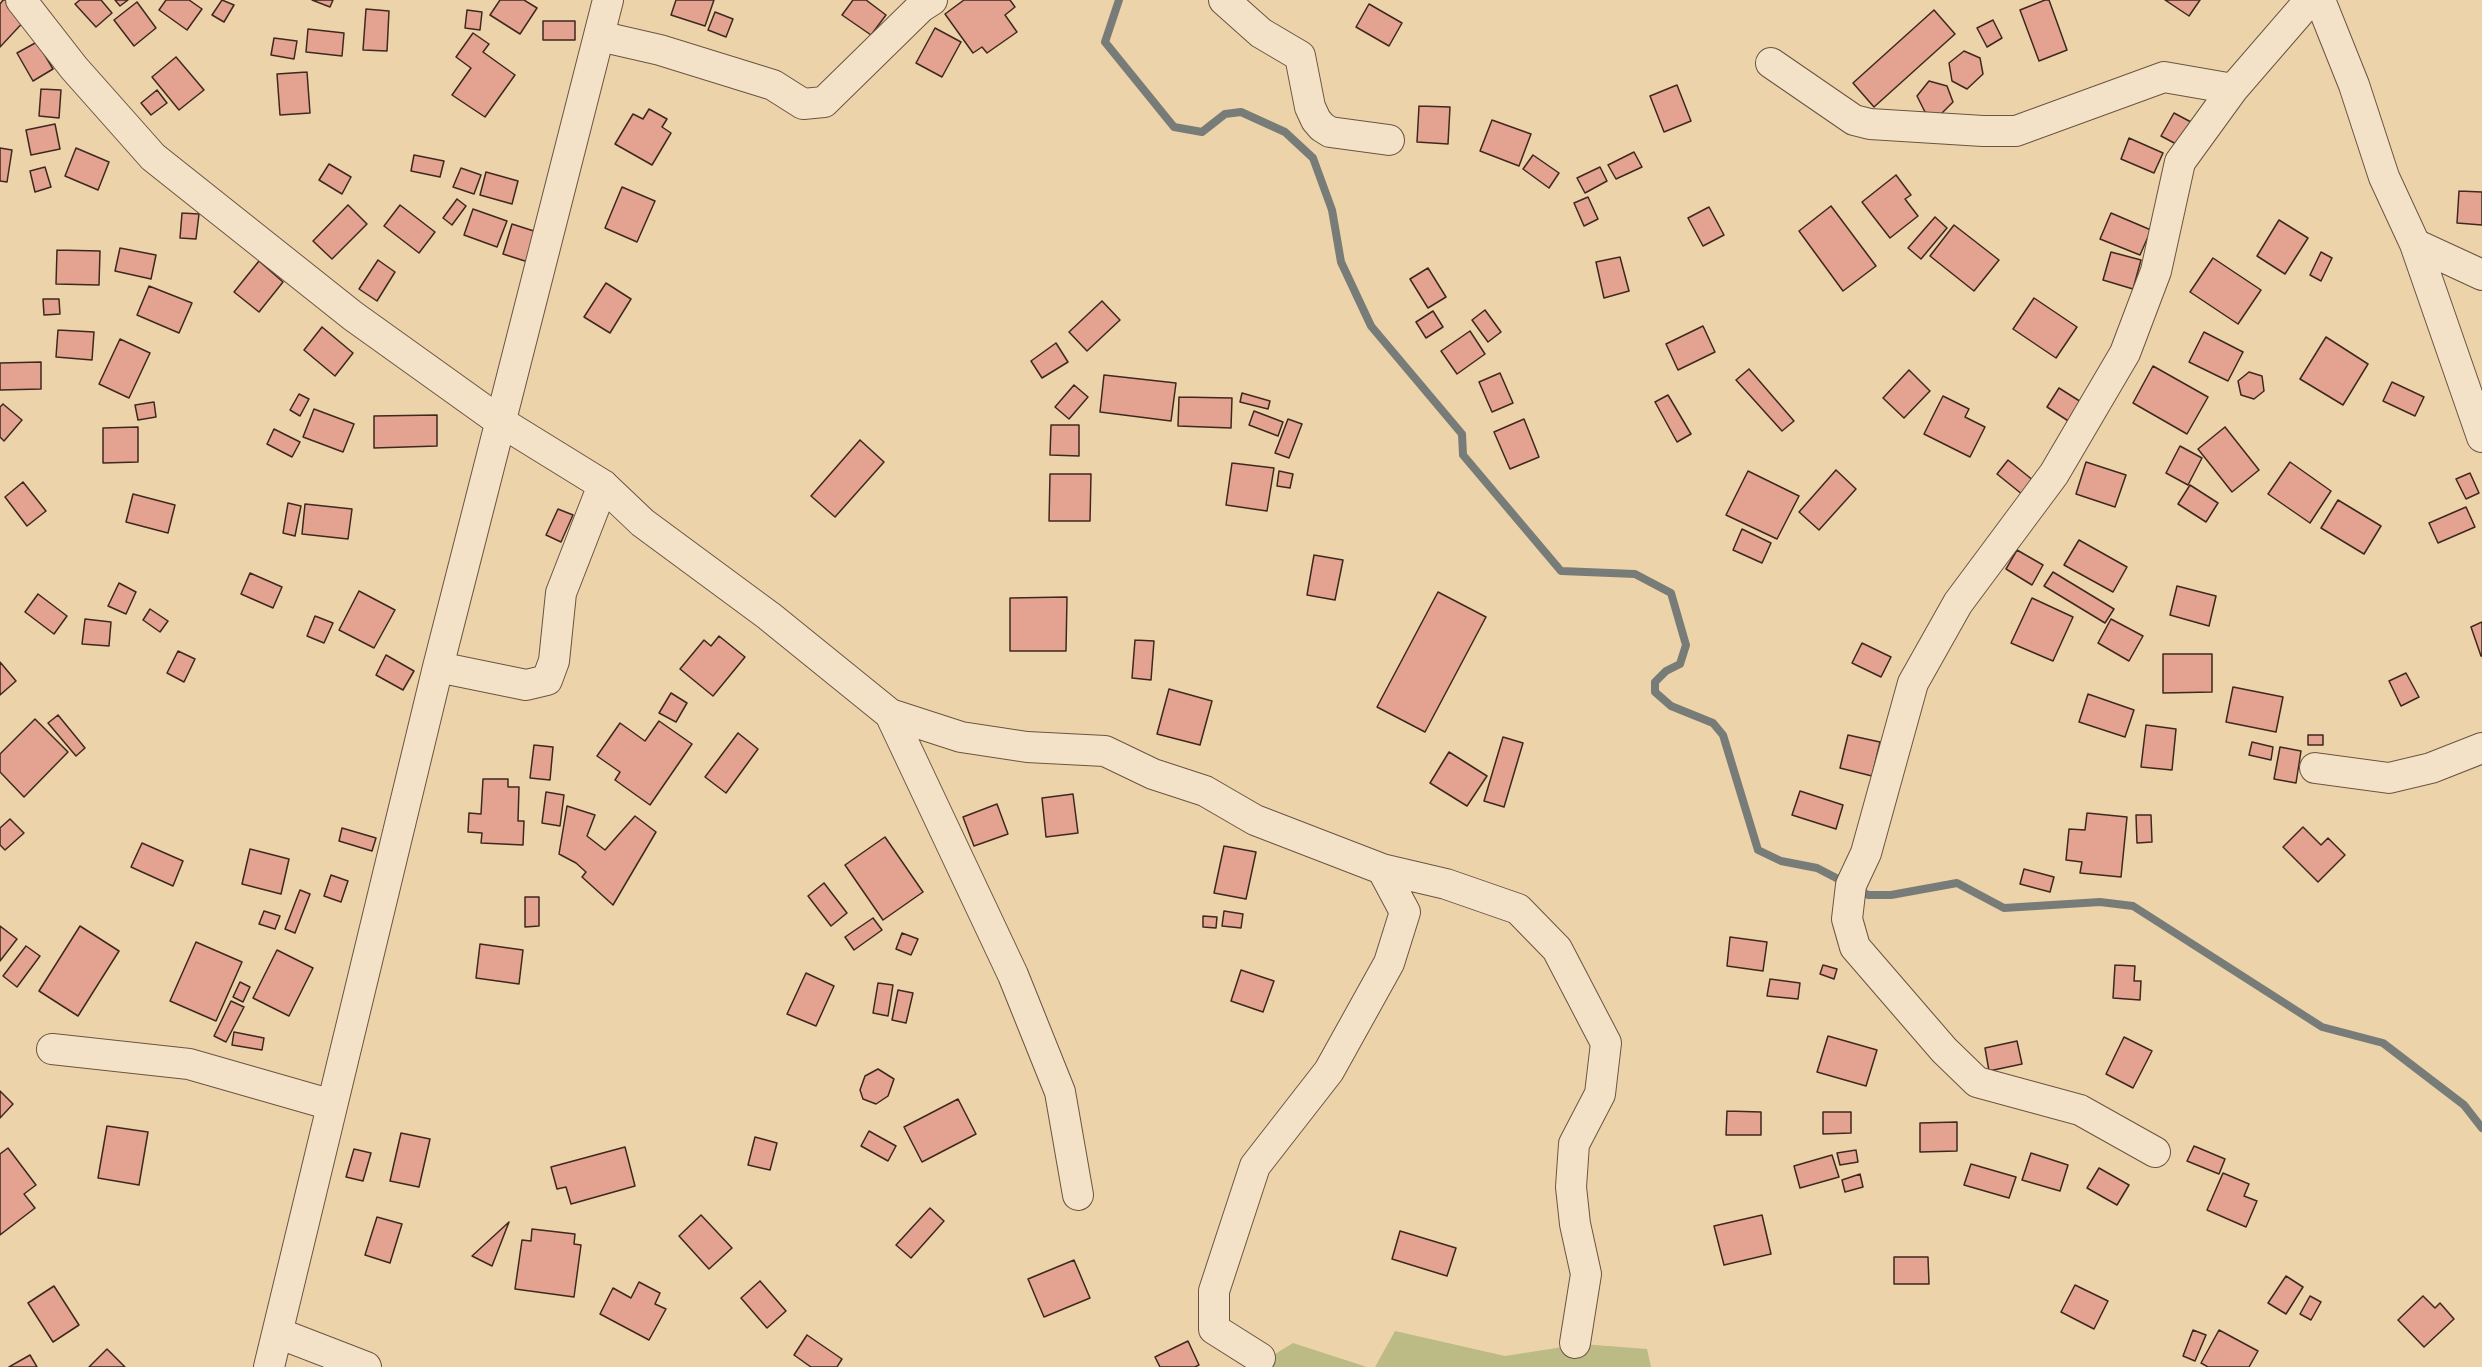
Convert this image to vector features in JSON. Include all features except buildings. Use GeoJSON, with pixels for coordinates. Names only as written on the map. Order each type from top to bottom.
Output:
{"type":"FeatureCollection","features":[{"type":"Feature","properties":{"kind":"street"},"geometry":{"type":"LineString","coordinates":[[21,0],[74,68],[153,157],[353,316],[501,423],[603,485],[643,523],[760,610],[890,714],[961,737],[1027,747],[1105,750],[1153,774],[1205,791],[1255,820],[1382,869],[1446,884],[1518,909],[1557,949],[1606,1043],[1600,1094],[1574,1144],[1571,1187],[1575,1224],[1586,1274],[1575,1343]]}},
{"type":"Feature","properties":{"kind":"street"},"geometry":{"type":"LineString","coordinates":[[269,1367],[438,668],[608,0]]}},
{"type":"Feature","properties":{"kind":"street"},"geometry":{"type":"LineString","coordinates":[[599,36],[660,50],[772,85],[803,104],[824,102],[921,7],[932,0]]}},
{"type":"Feature","properties":{"kind":"street"},"geometry":{"type":"LineString","coordinates":[[1224,0],[1261,33],[1300,56],[1310,107],[1322,127],[1330,132],[1389,140]]}},
{"type":"Feature","properties":{"kind":"street"},"geometry":{"type":"LineString","coordinates":[[2155,1152],[2080,1110],[1977,1082],[1944,1050],[1855,947],[1847,919],[1851,885],[1866,853],[1913,683],[1958,603],[2054,474],[2125,353],[2156,271],[2180,162],[2233,89],[2310,0]]}},
{"type":"Feature","properties":{"kind":"street"},"geometry":{"type":"LineString","coordinates":[[2320,0],[2354,85],[2384,177],[2415,244],[2482,437]]}},
{"type":"Feature","properties":{"kind":"street"},"geometry":{"type":"LineString","coordinates":[[1771,63],[1854,120],[1870,124],[1971,130],[2016,131],[2164,77],[2233,89]]}},
{"type":"Feature","properties":{"kind":"street"},"geometry":{"type":"LineString","coordinates":[[2415,244],[2482,275]]}},
{"type":"Feature","properties":{"kind":"street"},"geometry":{"type":"LineString","coordinates":[[438,668],[526,686],[547,680],[554,661],[561,593],[603,485]]}},
{"type":"Feature","properties":{"kind":"street"},"geometry":{"type":"LineString","coordinates":[[890,714],[1013,975],[1060,1092],[1078,1195]]}},
{"type":"Feature","properties":{"kind":"street"},"geometry":{"type":"LineString","coordinates":[[2315,768],[2388,778],[2432,768],[2482,748]]}},
{"type":"Feature","properties":{"kind":"street"},"geometry":{"type":"LineString","coordinates":[[1260,1358],[1214,1329],[1214,1292],[1256,1166],[1329,1071],[1389,963],[1405,912],[1382,869]]}},
{"type":"Feature","properties":{"kind":"street"},"geometry":{"type":"LineString","coordinates":[[52,1049],[189,1064],[332,1105]]}},
{"type":"Feature","properties":{"kind":"street"},"geometry":{"type":"LineString","coordinates":[[278,1333],[366,1367]]}},
{"type":"Feature","properties":{"kind":"shaded area"},"geometry":{"type":"Polygon","coordinates":[[[1395,1331],[1505,1356],[1582,1344],[1647,1349],[1651,1367],[1375,1367],[1395,1331]]]}},
{"type":"Feature","properties":{"kind":"shaded area"},"geometry":{"type":"Polygon","coordinates":[[[1293,1343],[1367,1367],[1254,1367],[1293,1343]]]}},
{"type":"Feature","properties":{"kind":"waterway"},"geometry":{"type":"LineString","coordinates":[[1119,0],[1105,42],[1174,127],[1202,132],[1225,114],[1241,112],[1285,132],[1313,158],[1332,210],[1341,262],[1371,326],[1462,434],[1463,455],[1561,571],[1635,574],[1671,593],[1686,645],[1680,664],[1666,671],[1655,682],[1655,692],[1671,706],[1713,723],[1723,735],[1758,850],[1781,861],[1817,868],[1844,882]]}},
{"type":"Feature","properties":{"kind":"waterway"},"geometry":{"type":"LineString","coordinates":[[1857,889],[1868,895],[1891,895],[1957,883],[2004,908],[2100,902],[2133,906],[2322,1027],[2383,1043],[2464,1105],[2482,1128]]}}]}
